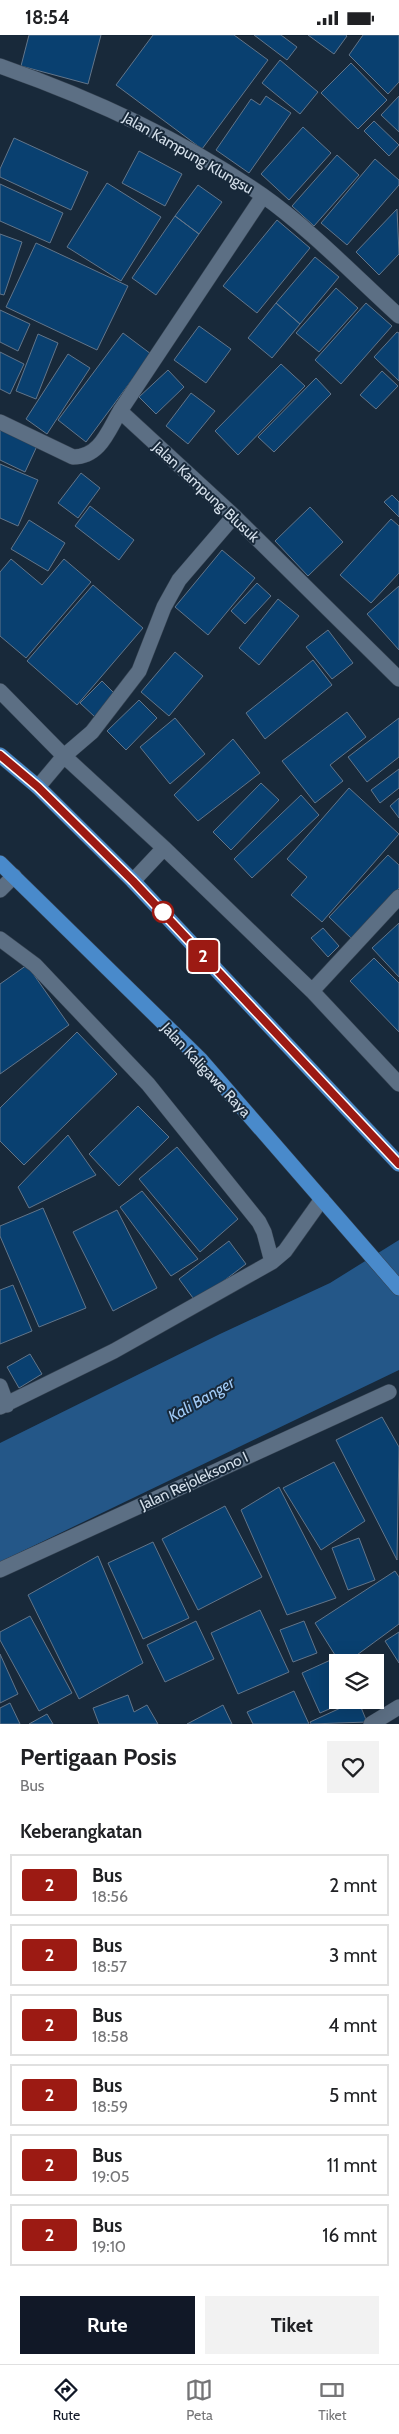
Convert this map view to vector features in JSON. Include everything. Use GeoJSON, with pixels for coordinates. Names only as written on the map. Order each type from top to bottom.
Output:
{"type":"FeatureCollection","features":[{"type":"Feature","properties":{"kind":"highway"},"geometry":{"type":"LineString","coordinates":[[0,755],[38,787],[133,881],[399,1164]]}},
{"type":"Feature","properties":{"kind":"highway","name":"Jalan Kaligawe Raya"},"geometry":{"type":"LineString","coordinates":[[0,863],[200,1059],[399,1288]]}},
{"type":"Feature","properties":{"kind":"street","name":"Jalan Kampung Klungsu"},"geometry":{"type":"LineString","coordinates":[[0,66],[68,90],[139,123],[231,174],[263,196],[399,316]]}},
{"type":"Feature","properties":{"kind":"street"},"geometry":{"type":"LineString","coordinates":[[0,422],[73,457],[83,457],[97,449],[120,411],[263,196]]}},
{"type":"Feature","properties":{"kind":"street","name":"Jalan Kampung Blusuk"},"geometry":{"type":"LineString","coordinates":[[120,411],[234,516],[399,679]]}},
{"type":"Feature","properties":{"kind":"street"},"geometry":{"type":"LineString","coordinates":[[38,787],[64,756],[92,732],[139,671],[164,607],[179,579],[234,516]]}},
{"type":"Feature","properties":{"kind":"street"},"geometry":{"type":"LineString","coordinates":[[0,691],[64,756],[164,847],[312,991],[399,1084]]}},
{"type":"Feature","properties":{"kind":"street"},"geometry":{"type":"LineString","coordinates":[[133,881],[164,847]]}},
{"type":"Feature","properties":{"kind":"street"},"geometry":{"type":"LineString","coordinates":[[0,890],[14,876]]}},
{"type":"Feature","properties":{"kind":"street"},"geometry":{"type":"LineString","coordinates":[[312,991],[399,897]]}},
{"type":"Feature","properties":{"kind":"street"},"geometry":{"type":"LineString","coordinates":[[0,939],[36,965],[148,1084],[259,1222],[264,1232],[272,1262]]}},
{"type":"Feature","properties":{"kind":"street"},"geometry":{"type":"LineString","coordinates":[[0,1386],[3,1406],[114,1351],[272,1262],[285,1251],[322,1199]]}},
{"type":"Feature","properties":{"kind":"street","name":"Jalan Rejoleksono I"},"geometry":{"type":"LineString","coordinates":[[0,1570],[388,1392]]}},
{"type":"Feature","properties":{"kind":"street"},"geometry":{"type":"LineString","coordinates":[[370,1724],[399,1707]]}},
{"type":"Feature","properties":{"kind":"water","name":"Kali Banger"},"geometry":{"type":"Polygon","coordinates":[[[399,1240],[399,1370],[0,1562],[0,1443],[220,1334],[330,1283],[399,1240]]]}},
{"type":"Feature","properties":{"kind":"building"},"geometry":{"type":"Polygon","coordinates":[[[29,35],[101,35],[88,84],[21,66],[29,35]]]}},
{"type":"Feature","properties":{"kind":"building"},"geometry":{"type":"Polygon","coordinates":[[[153,35],[234,35],[268,60],[202,149],[116,85],[153,35]]]}},
{"type":"Feature","properties":{"kind":"building"},"geometry":{"type":"Polygon","coordinates":[[[254,35],[281,35],[297,47],[287,60],[254,35]]]}},
{"type":"Feature","properties":{"kind":"building"},"geometry":{"type":"Polygon","coordinates":[[[308,35],[346,35],[347,36],[334,54],[308,35]]]}},
{"type":"Feature","properties":{"kind":"building"},"geometry":{"type":"Polygon","coordinates":[[[363,35],[399,35],[399,82],[388,94],[349,55],[363,35]]]}},
{"type":"Feature","properties":{"kind":"building"},"geometry":{"type":"Polygon","coordinates":[[[280,60],[318,92],[300,114],[262,83],[280,60]]]}},
{"type":"Feature","properties":{"kind":"building"},"geometry":{"type":"Polygon","coordinates":[[[351,63],[387,100],[358,129],[321,93],[351,63]]]}},
{"type":"Feature","properties":{"kind":"building"},"geometry":{"type":"Polygon","coordinates":[[[266,96],[291,113],[249,173],[216,150],[251,99],[260,105],[266,96]]]}},
{"type":"Feature","properties":{"kind":"building"},"geometry":{"type":"Polygon","coordinates":[[[399,96],[399,132],[381,115],[399,96]]]}},
{"type":"Feature","properties":{"kind":"building"},"geometry":{"type":"Polygon","coordinates":[[[374,121],[399,145],[389,156],[364,131],[374,121]]]}},
{"type":"Feature","properties":{"kind":"building"},"geometry":{"type":"Polygon","coordinates":[[[303,127],[331,153],[289,200],[261,174],[303,127]]]}},
{"type":"Feature","properties":{"kind":"building"},"geometry":{"type":"Polygon","coordinates":[[[14,138],[88,172],[71,210],[0,177],[0,169],[14,138]]]}},
{"type":"Feature","properties":{"kind":"building"},"geometry":{"type":"Polygon","coordinates":[[[139,151],[182,174],[165,206],[122,183],[139,151]]]}},
{"type":"Feature","properties":{"kind":"building"},"geometry":{"type":"Polygon","coordinates":[[[337,155],[359,175],[314,226],[292,206],[337,155]]]}},
{"type":"Feature","properties":{"kind":"building"},"geometry":{"type":"Polygon","coordinates":[[[375,159],[399,180],[399,185],[347,245],[321,223],[375,159]]]}},
{"type":"Feature","properties":{"kind":"building"},"geometry":{"type":"Polygon","coordinates":[[[107,183],[161,217],[121,281],[67,247],[107,183]]]}},
{"type":"Feature","properties":{"kind":"building"},"geometry":{"type":"Polygon","coordinates":[[[0,184],[63,213],[50,243],[0,221],[0,184]]]}},
{"type":"Feature","properties":{"kind":"building"},"geometry":{"type":"Polygon","coordinates":[[[198,185],[222,202],[199,234],[175,216],[198,185]]]}},
{"type":"Feature","properties":{"kind":"building"},"geometry":{"type":"Polygon","coordinates":[[[397,209],[399,254],[379,275],[356,252],[397,209]]]}},
{"type":"Feature","properties":{"kind":"building"},"geometry":{"type":"Polygon","coordinates":[[[175,216],[199,234],[156,295],[132,278],[175,216]]]}},
{"type":"Feature","properties":{"kind":"building"},"geometry":{"type":"Polygon","coordinates":[[[277,220],[310,248],[257,313],[223,286],[277,220]]]}},
{"type":"Feature","properties":{"kind":"building"},"geometry":{"type":"Polygon","coordinates":[[[0,234],[22,242],[4,295],[0,294],[0,234]]]}},
{"type":"Feature","properties":{"kind":"building"},"geometry":{"type":"Polygon","coordinates":[[[36,243],[128,286],[97,350],[6,307],[36,243]]]}},
{"type":"Feature","properties":{"kind":"building"},"geometry":{"type":"Polygon","coordinates":[[[315,257],[339,277],[300,324],[276,303],[315,257]]]}},
{"type":"Feature","properties":{"kind":"building"},"geometry":{"type":"Polygon","coordinates":[[[336,288],[358,308],[319,352],[296,333],[336,288]]]}},
{"type":"Feature","properties":{"kind":"building"},"geometry":{"type":"Polygon","coordinates":[[[276,303],[300,324],[272,358],[248,338],[276,303]]]}},
{"type":"Feature","properties":{"kind":"building"},"geometry":{"type":"Polygon","coordinates":[[[366,303],[392,326],[341,384],[315,360],[366,303]]]}},
{"type":"Feature","properties":{"kind":"building"},"geometry":{"type":"Polygon","coordinates":[[[0,310],[30,324],[18,351],[0,342],[0,310]]]}},
{"type":"Feature","properties":{"kind":"building"},"geometry":{"type":"Polygon","coordinates":[[[199,326],[231,349],[206,383],[174,360],[199,326]]]}},
{"type":"Feature","properties":{"kind":"building"},"geometry":{"type":"Polygon","coordinates":[[[397,332],[399,333],[399,381],[374,357],[397,332]]]}},
{"type":"Feature","properties":{"kind":"building"},"geometry":{"type":"Polygon","coordinates":[[[123,333],[151,354],[86,442],[58,420],[123,333]]]}},
{"type":"Feature","properties":{"kind":"building"},"geometry":{"type":"Polygon","coordinates":[[[38,334],[58,343],[36,399],[16,391],[38,334]]]}},
{"type":"Feature","properties":{"kind":"building"},"geometry":{"type":"Polygon","coordinates":[[[0,352],[24,364],[10,394],[0,389],[0,352]]]}},
{"type":"Feature","properties":{"kind":"building"},"geometry":{"type":"Polygon","coordinates":[[[68,354],[90,368],[47,434],[26,419],[68,354]]]}},
{"type":"Feature","properties":{"kind":"building"},"geometry":{"type":"Polygon","coordinates":[[[281,364],[305,386],[238,455],[215,431],[281,364]]]}},
{"type":"Feature","properties":{"kind":"building"},"geometry":{"type":"Polygon","coordinates":[[[168,370],[184,387],[156,414],[139,397],[168,370]]]}},
{"type":"Feature","properties":{"kind":"building"},"geometry":{"type":"Polygon","coordinates":[[[382,371],[398,386],[376,409],[360,395],[382,371]]]}},
{"type":"Feature","properties":{"kind":"building"},"geometry":{"type":"Polygon","coordinates":[[[316,378],[331,394],[274,452],[258,437],[316,378]]]}},
{"type":"Feature","properties":{"kind":"building"},"geometry":{"type":"Polygon","coordinates":[[[191,393],[215,411],[188,444],[166,426],[191,393]]]}},
{"type":"Feature","properties":{"kind":"building"},"geometry":{"type":"Polygon","coordinates":[[[0,429],[37,446],[25,472],[0,460],[0,429]]]}},
{"type":"Feature","properties":{"kind":"building"},"geometry":{"type":"Polygon","coordinates":[[[0,464],[38,480],[18,526],[0,518],[0,464]]]}},
{"type":"Feature","properties":{"kind":"building"},"geometry":{"type":"Polygon","coordinates":[[[81,473],[100,488],[78,518],[58,503],[81,473]]]}},
{"type":"Feature","properties":{"kind":"building"},"geometry":{"type":"Polygon","coordinates":[[[392,495],[399,502],[399,517],[384,502],[392,495]]]}},
{"type":"Feature","properties":{"kind":"building"},"geometry":{"type":"Polygon","coordinates":[[[90,506],[134,540],[119,560],[75,526],[90,506]]]}},
{"type":"Feature","properties":{"kind":"building"},"geometry":{"type":"Polygon","coordinates":[[[310,507],[343,542],[308,576],[275,541],[310,507]]]}},
{"type":"Feature","properties":{"kind":"building"},"geometry":{"type":"Polygon","coordinates":[[[391,519],[399,526],[399,573],[371,603],[340,575],[391,519]]]}},
{"type":"Feature","properties":{"kind":"building"},"geometry":{"type":"Polygon","coordinates":[[[29,520],[65,543],[48,571],[11,549],[29,520]]]}},
{"type":"Feature","properties":{"kind":"building"},"geometry":{"type":"Polygon","coordinates":[[[222,550],[255,578],[208,635],[175,607],[222,550]]]}},
{"type":"Feature","properties":{"kind":"building"},"geometry":{"type":"Polygon","coordinates":[[[11,559],[42,585],[64,559],[91,582],[26,658],[0,636],[0,572],[11,559]]]}},
{"type":"Feature","properties":{"kind":"building"},"geometry":{"type":"Polygon","coordinates":[[[257,583],[271,596],[245,624],[231,611],[257,583]]]}},
{"type":"Feature","properties":{"kind":"building"},"geometry":{"type":"Polygon","coordinates":[[[93,585],[143,628],[77,705],[27,661],[93,585]]]}},
{"type":"Feature","properties":{"kind":"building"},"geometry":{"type":"Polygon","coordinates":[[[399,586],[399,650],[367,614],[399,586]]]}},
{"type":"Feature","properties":{"kind":"building"},"geometry":{"type":"Polygon","coordinates":[[[278,599],[299,616],[259,665],[239,648],[278,599]]]}},
{"type":"Feature","properties":{"kind":"building"},"geometry":{"type":"Polygon","coordinates":[[[328,630],[353,663],[332,679],[306,647],[328,630]]]}},
{"type":"Feature","properties":{"kind":"building"},"geometry":{"type":"Polygon","coordinates":[[[175,652],[203,676],[169,716],[141,692],[175,652]]]}},
{"type":"Feature","properties":{"kind":"building"},"geometry":{"type":"Polygon","coordinates":[[[313,660],[332,685],[265,739],[246,713],[313,660]]]}},
{"type":"Feature","properties":{"kind":"building"},"geometry":{"type":"Polygon","coordinates":[[[102,681],[116,695],[95,717],[80,703],[102,681]]]}},
{"type":"Feature","properties":{"kind":"building"},"geometry":{"type":"Polygon","coordinates":[[[139,700],[157,718],[126,750],[107,731],[139,700]]]}},
{"type":"Feature","properties":{"kind":"building"},"geometry":{"type":"Polygon","coordinates":[[[347,712],[366,737],[330,765],[343,781],[315,803],[282,761],[347,712]]]}},
{"type":"Feature","properties":{"kind":"building"},"geometry":{"type":"Polygon","coordinates":[[[175,718],[205,754],[170,784],[140,747],[175,718]]]}},
{"type":"Feature","properties":{"kind":"building"},"geometry":{"type":"Polygon","coordinates":[[[399,718],[399,757],[367,782],[348,757],[399,718]]]}},
{"type":"Feature","properties":{"kind":"building"},"geometry":{"type":"Polygon","coordinates":[[[233,739],[260,773],[198,821],[174,795],[233,739]]]}},
{"type":"Feature","properties":{"kind":"building"},"geometry":{"type":"Polygon","coordinates":[[[399,769],[399,788],[380,803],[371,790],[399,769]]]}},
{"type":"Feature","properties":{"kind":"building"},"geometry":{"type":"Polygon","coordinates":[[[261,783],[279,800],[231,850],[213,832],[261,783]]]}},
{"type":"Feature","properties":{"kind":"building"},"geometry":{"type":"Polygon","coordinates":[[[349,788],[399,834],[322,922],[291,895],[307,877],[287,859],[349,788]]]}},
{"type":"Feature","properties":{"kind":"building"},"geometry":{"type":"Polygon","coordinates":[[[301,795],[319,815],[252,878],[234,859],[301,795]]]}},
{"type":"Feature","properties":{"kind":"building"},"geometry":{"type":"Polygon","coordinates":[[[399,798],[399,818],[390,806],[399,798]]]}},
{"type":"Feature","properties":{"kind":"building"},"geometry":{"type":"Polygon","coordinates":[[[388,855],[399,865],[399,888],[352,939],[329,917],[388,855]]]}},
{"type":"Feature","properties":{"kind":"building"},"geometry":{"type":"Polygon","coordinates":[[[399,923],[399,977],[372,948],[399,923]]]}},
{"type":"Feature","properties":{"kind":"building"},"geometry":{"type":"Polygon","coordinates":[[[323,928],[339,946],[328,957],[311,938],[323,928]]]}},
{"type":"Feature","properties":{"kind":"building"},"geometry":{"type":"Polygon","coordinates":[[[374,958],[399,983],[399,1032],[350,981],[374,958]]]}},
{"type":"Feature","properties":{"kind":"building"},"geometry":{"type":"Polygon","coordinates":[[[27,965],[69,1025],[0,1074],[0,984],[27,965]]]}},
{"type":"Feature","properties":{"kind":"building"},"geometry":{"type":"Polygon","coordinates":[[[77,1032],[117,1074],[24,1165],[0,1141],[0,1108],[77,1032]]]}},
{"type":"Feature","properties":{"kind":"building"},"geometry":{"type":"Polygon","coordinates":[[[138,1106],[169,1137],[119,1186],[89,1154],[138,1106]]]}},
{"type":"Feature","properties":{"kind":"building"},"geometry":{"type":"Polygon","coordinates":[[[68,1135],[96,1175],[29,1208],[18,1187],[68,1135]]]}},
{"type":"Feature","properties":{"kind":"building"},"geometry":{"type":"Polygon","coordinates":[[[177,1147],[238,1219],[200,1252],[139,1179],[177,1147]]]}},
{"type":"Feature","properties":{"kind":"building"},"geometry":{"type":"Polygon","coordinates":[[[142,1191],[198,1259],[171,1276],[120,1207],[142,1191]]]}},
{"type":"Feature","properties":{"kind":"building"},"geometry":{"type":"Polygon","coordinates":[[[43,1208],[86,1308],[39,1327],[0,1236],[0,1226],[43,1208]]]}},
{"type":"Feature","properties":{"kind":"building"},"geometry":{"type":"Polygon","coordinates":[[[117,1210],[157,1288],[113,1311],[73,1232],[117,1210]]]}},
{"type":"Feature","properties":{"kind":"building"},"geometry":{"type":"Polygon","coordinates":[[[229,1241],[246,1264],[196,1302],[179,1279],[229,1241]]]}},
{"type":"Feature","properties":{"kind":"building"},"geometry":{"type":"Polygon","coordinates":[[[13,1285],[32,1331],[0,1344],[0,1290],[13,1285]]]}},
{"type":"Feature","properties":{"kind":"building"},"geometry":{"type":"Polygon","coordinates":[[[30,1354],[42,1374],[19,1388],[7,1367],[30,1354]]]}},
{"type":"Feature","properties":{"kind":"building"},"geometry":{"type":"Polygon","coordinates":[[[382,1417],[399,1447],[397,1560],[336,1440],[382,1417]]]}},
{"type":"Feature","properties":{"kind":"building"},"geometry":{"type":"Polygon","coordinates":[[[334,1462],[365,1521],[321,1550],[283,1488],[334,1462]]]}},
{"type":"Feature","properties":{"kind":"building"},"geometry":{"type":"Polygon","coordinates":[[[279,1487],[336,1598],[287,1615],[241,1510],[279,1487]]]}},
{"type":"Feature","properties":{"kind":"building"},"geometry":{"type":"Polygon","coordinates":[[[225,1506],[262,1577],[198,1610],[162,1539],[225,1506]]]}},
{"type":"Feature","properties":{"kind":"building"},"geometry":{"type":"Polygon","coordinates":[[[359,1538],[375,1580],[348,1590],[332,1548],[359,1538]]]}},
{"type":"Feature","properties":{"kind":"building"},"geometry":{"type":"Polygon","coordinates":[[[153,1542],[189,1618],[143,1639],[108,1563],[153,1542]]]}},
{"type":"Feature","properties":{"kind":"building"},"geometry":{"type":"Polygon","coordinates":[[[98,1556],[143,1663],[79,1699],[28,1595],[98,1556]]]}},
{"type":"Feature","properties":{"kind":"building"},"geometry":{"type":"Polygon","coordinates":[[[395,1571],[399,1577],[399,1624],[358,1654],[334,1654],[315,1623],[395,1571]]]}},
{"type":"Feature","properties":{"kind":"building"},"geometry":{"type":"Polygon","coordinates":[[[260,1610],[289,1672],[238,1694],[211,1633],[260,1610]]]}},
{"type":"Feature","properties":{"kind":"building"},"geometry":{"type":"Polygon","coordinates":[[[30,1616],[72,1693],[39,1711],[0,1640],[0,1632],[30,1616]]]}},
{"type":"Feature","properties":{"kind":"building"},"geometry":{"type":"Polygon","coordinates":[[[196,1621],[214,1659],[165,1682],[147,1645],[196,1621]]]}},
{"type":"Feature","properties":{"kind":"building"},"geometry":{"type":"Polygon","coordinates":[[[304,1621],[317,1653],[293,1662],[280,1630],[304,1621]]]}},
{"type":"Feature","properties":{"kind":"building"},"geometry":{"type":"Polygon","coordinates":[[[399,1632],[399,1663],[385,1641],[399,1632]]]}},
{"type":"Feature","properties":{"kind":"building"},"geometry":{"type":"Polygon","coordinates":[[[0,1654],[18,1694],[0,1703],[0,1654]]]}},
{"type":"Feature","properties":{"kind":"building"},"geometry":{"type":"Polygon","coordinates":[[[329,1661],[329,1709],[320,1713],[302,1673],[329,1661]]]}},
{"type":"Feature","properties":{"kind":"building"},"geometry":{"type":"Polygon","coordinates":[[[294,1691],[309,1724],[253,1724],[247,1712],[294,1691]]]}},
{"type":"Feature","properties":{"kind":"building"},"geometry":{"type":"Polygon","coordinates":[[[128,1695],[134,1712],[147,1705],[158,1724],[99,1724],[93,1708],[128,1695]]]}},
{"type":"Feature","properties":{"kind":"building"},"geometry":{"type":"Polygon","coordinates":[[[10,1703],[20,1724],[0,1724],[0,1708],[10,1703]]]}},
{"type":"Feature","properties":{"kind":"building"},"geometry":{"type":"Polygon","coordinates":[[[223,1705],[232,1724],[187,1724],[223,1705]]]}},
{"type":"Feature","properties":{"kind":"building"},"geometry":{"type":"Polygon","coordinates":[[[338,1709],[362,1709],[367,1722],[311,1724],[310,1722],[338,1709]]]}},
{"type":"Feature","properties":{"kind":"building"},"geometry":{"type":"Polygon","coordinates":[[[47,1714],[53,1724],[29,1724],[47,1714]]]}},
{"type":"Feature","properties":{"kind":"bus line","name":"2"},"geometry":{"type":"LineString","coordinates":[[0,755],[38,787],[133,881],[399,1164]]}}]}
